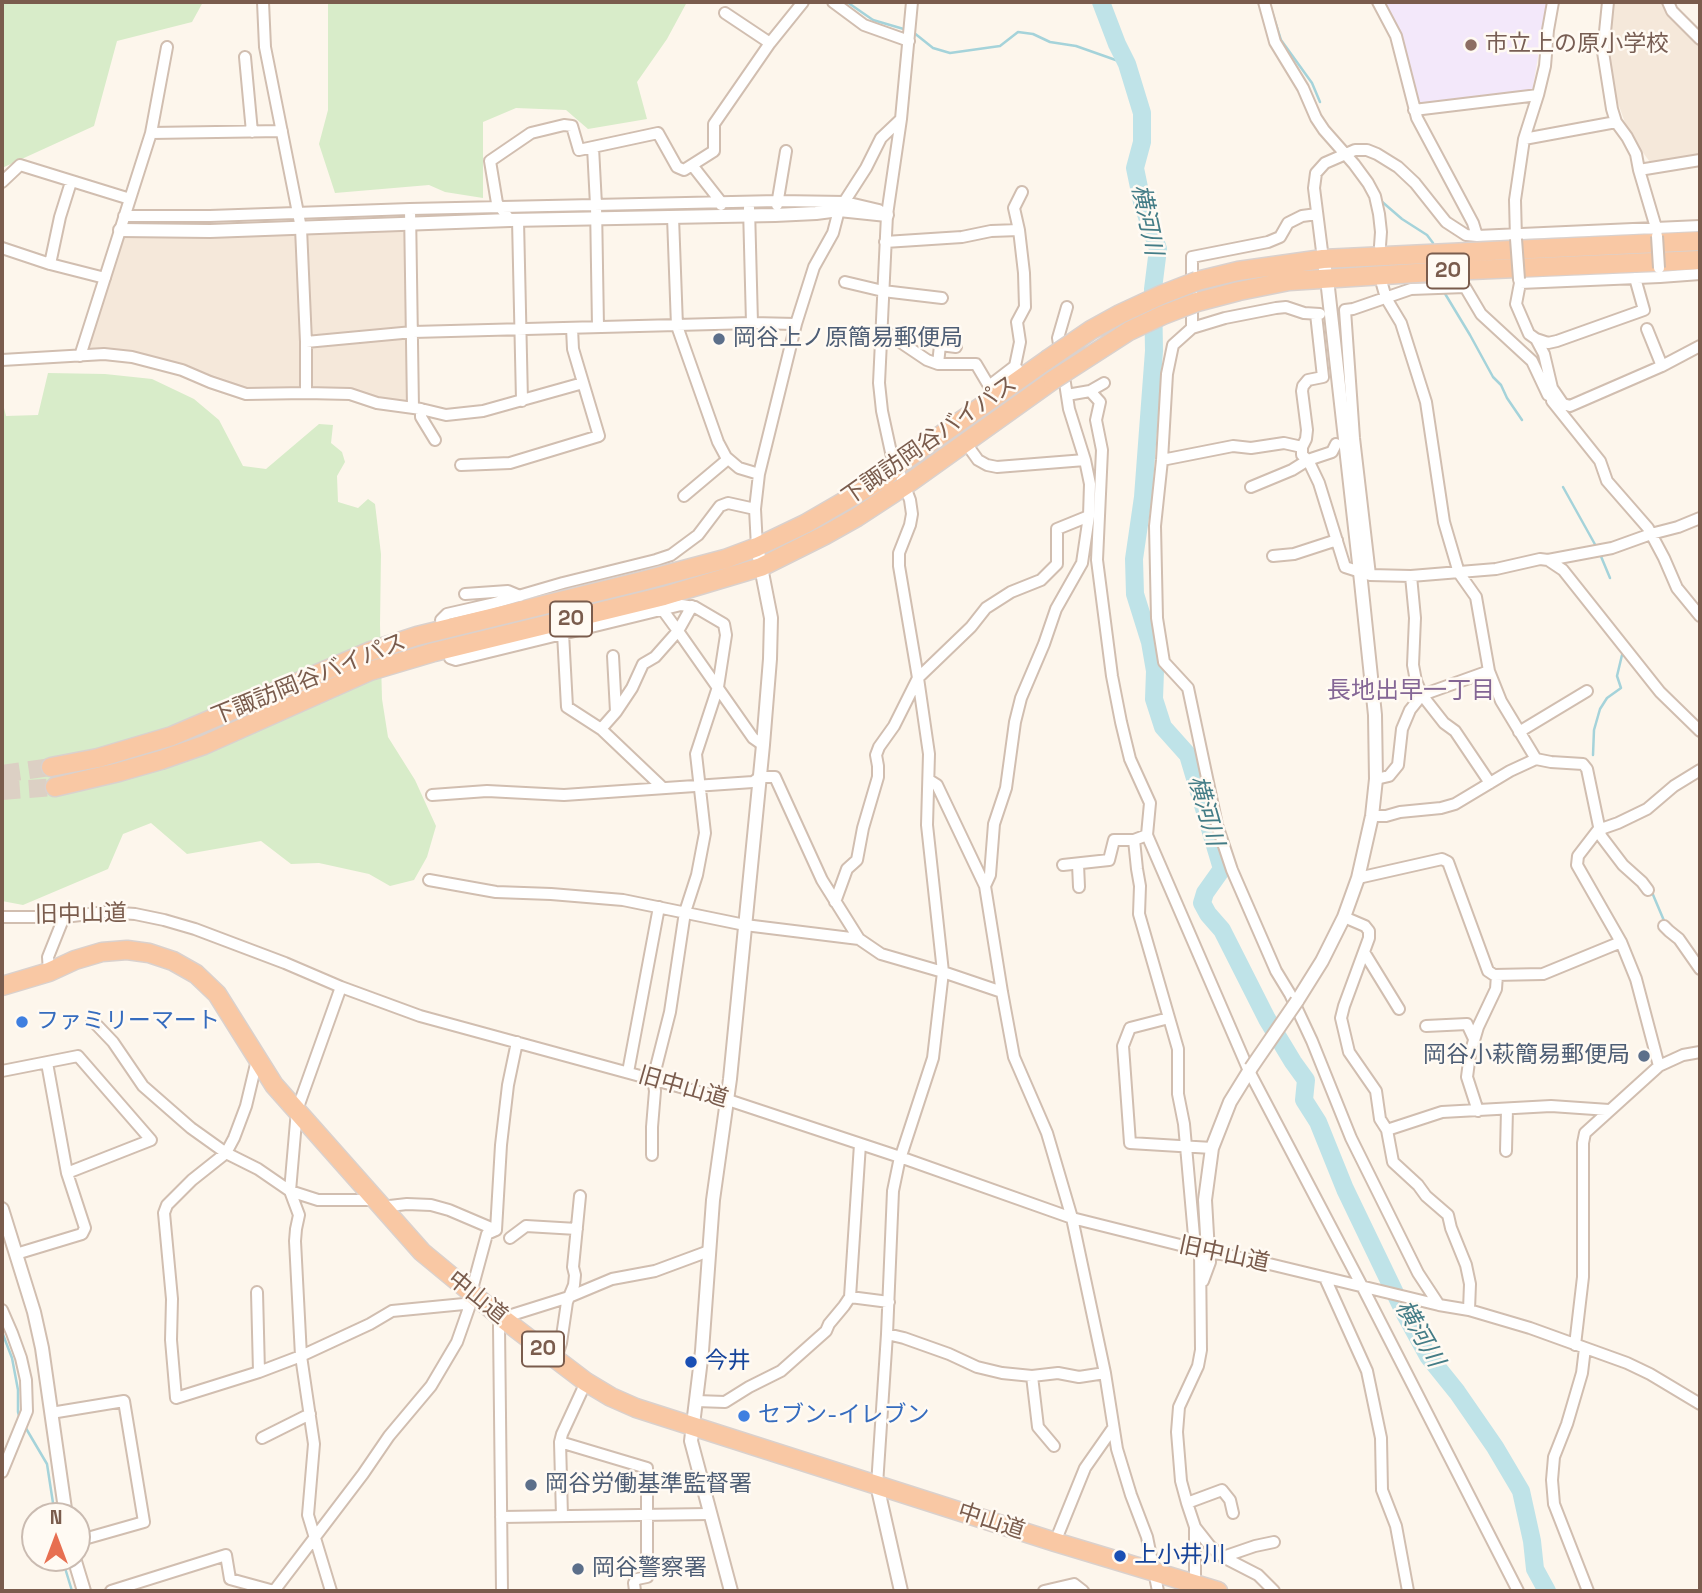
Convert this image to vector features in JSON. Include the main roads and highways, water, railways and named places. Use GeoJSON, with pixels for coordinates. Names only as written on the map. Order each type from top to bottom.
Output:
{"type":"FeatureCollection","features":[{"type":"Feature","properties":{"kind":"highway","name":"下諏訪岡谷バイパス"},"geometry":{"type":"LineString","coordinates":[[51,767],[98,758],[172,736],[371,651],[417,636],[642,581],[725,559],[757,547],[804,524],[886,477],[1018,372],[1047,360],[1120,314],[1198,281],[1238,271],[1322,259],[1700,241]]}},
{"type":"Feature","properties":{"kind":"highway","name":"下諏訪岡谷バイパス"},"geometry":{"type":"LineString","coordinates":[[55,787],[119,772],[193,748],[370,671],[434,652],[664,596],[761,567],[825,535],[906,485],[1053,380],[1129,331],[1198,302],[1290,281],[1700,260]]}},
{"type":"Feature","properties":{"kind":"highway","name":"中山道"},"geometry":{"type":"LineString","coordinates":[[2,986],[102,952],[127,950],[149,953],[173,961],[196,974],[217,995],[274,1084],[422,1252],[470,1299],[502,1318],[586,1382],[636,1408],[1195,1588],[1218,1591]]}},
{"type":"Feature","properties":{"kind":"waterway"},"geometry":{"type":"LineString","coordinates":[[847,2],[873,20],[907,30]]}},
{"type":"Feature","properties":{"kind":"waterway","name":"横河川"},"geometry":{"type":"LineString","coordinates":[[1101,2],[1127,64],[1142,113],[1142,142],[1135,168],[1142,202],[1158,249],[1153,289],[1154,351],[1143,497],[1134,559],[1135,594],[1150,642],[1155,671],[1154,699],[1163,727],[1188,755],[1222,869],[1205,893],[1202,903],[1222,930],[1267,1019],[1306,1080],[1304,1100],[1318,1122],[1345,1189],[1406,1316],[1428,1356],[1495,1447],[1521,1491],[1535,1569],[1547,1591]]}},
{"type":"Feature","properties":{"kind":"waterway"},"geometry":{"type":"LineString","coordinates":[[1270,5],[1281,40],[1312,83],[1320,102]]}},
{"type":"Feature","properties":{"kind":"waterway"},"geometry":{"type":"LineString","coordinates":[[913,32],[933,48],[950,53],[1000,46],[1018,32],[1033,34],[1050,42],[1076,46],[1127,64]]}},
{"type":"Feature","properties":{"kind":"waterway"},"geometry":{"type":"LineString","coordinates":[[1380,200],[1427,235],[1433,243]]}},
{"type":"Feature","properties":{"kind":"waterway"},"geometry":{"type":"LineString","coordinates":[[1444,292],[1493,377],[1501,385],[1522,420]]}},
{"type":"Feature","properties":{"kind":"waterway"},"geometry":{"type":"LineString","coordinates":[[1563,487],[1597,548]]}},
{"type":"Feature","properties":{"kind":"waterway"},"geometry":{"type":"LineString","coordinates":[[1600,554],[1610,578]]}},
{"type":"Feature","properties":{"kind":"waterway"},"geometry":{"type":"LineString","coordinates":[[1593,755],[1594,730],[1600,709],[1607,698],[1621,688],[1617,676],[1622,655]]}},
{"type":"Feature","properties":{"kind":"waterway"},"geometry":{"type":"LineString","coordinates":[[1651,890],[1665,923]]}},
{"type":"Feature","properties":{"kind":"waterway"},"geometry":{"type":"LineString","coordinates":[[2,1332],[12,1358],[20,1420]]}},
{"type":"Feature","properties":{"kind":"waterway"},"geometry":{"type":"LineString","coordinates":[[24,1425],[47,1464],[53,1502]]}},
{"type":"Feature","properties":{"kind":"waterway"},"geometry":{"type":"LineString","coordinates":[[66,1572],[72,1591]]}},
{"type":"Feature","properties":{"kind":"tunnel"},"geometry":{"type":"LineString","coordinates":[[2,774],[51,767]]}},
{"type":"Feature","properties":{"kind":"tunnel"},"geometry":{"type":"LineString","coordinates":[[2,791],[55,787]]}},
{"type":"Feature","properties":{"kind":"place","name":"市立上の原小学校"},"geometry":{"type":"Point","coordinates":[1471,45]}},
{"type":"Feature","properties":{"kind":"place","name":"岡谷上ノ原簡易郵便局"},"geometry":{"type":"Point","coordinates":[719,339]}},
{"type":"Feature","properties":{"kind":"place","name":"ファミリーマート"},"geometry":{"type":"Point","coordinates":[22,1022]}},
{"type":"Feature","properties":{"kind":"place","name":"岡谷小萩簡易郵便局"},"geometry":{"type":"Point","coordinates":[1644,1056]}},
{"type":"Feature","properties":{"kind":"place","name":"今井"},"geometry":{"type":"Point","coordinates":[691,1362]}},
{"type":"Feature","properties":{"kind":"place","name":"セブン-イレブン"},"geometry":{"type":"Point","coordinates":[744,1416]}},
{"type":"Feature","properties":{"kind":"place","name":"岡谷労働基準監督署"},"geometry":{"type":"Point","coordinates":[531,1485]}},
{"type":"Feature","properties":{"kind":"place","name":"上小井川"},"geometry":{"type":"Point","coordinates":[1120,1556]}},
{"type":"Feature","properties":{"kind":"place","name":"岡谷警察署"},"geometry":{"type":"Point","coordinates":[578,1569]}},
{"type":"Feature","properties":{"kind":"district","name":"長地出早一丁目"},"geometry":{"type":"Point","coordinates":[1411,691]}}]}
